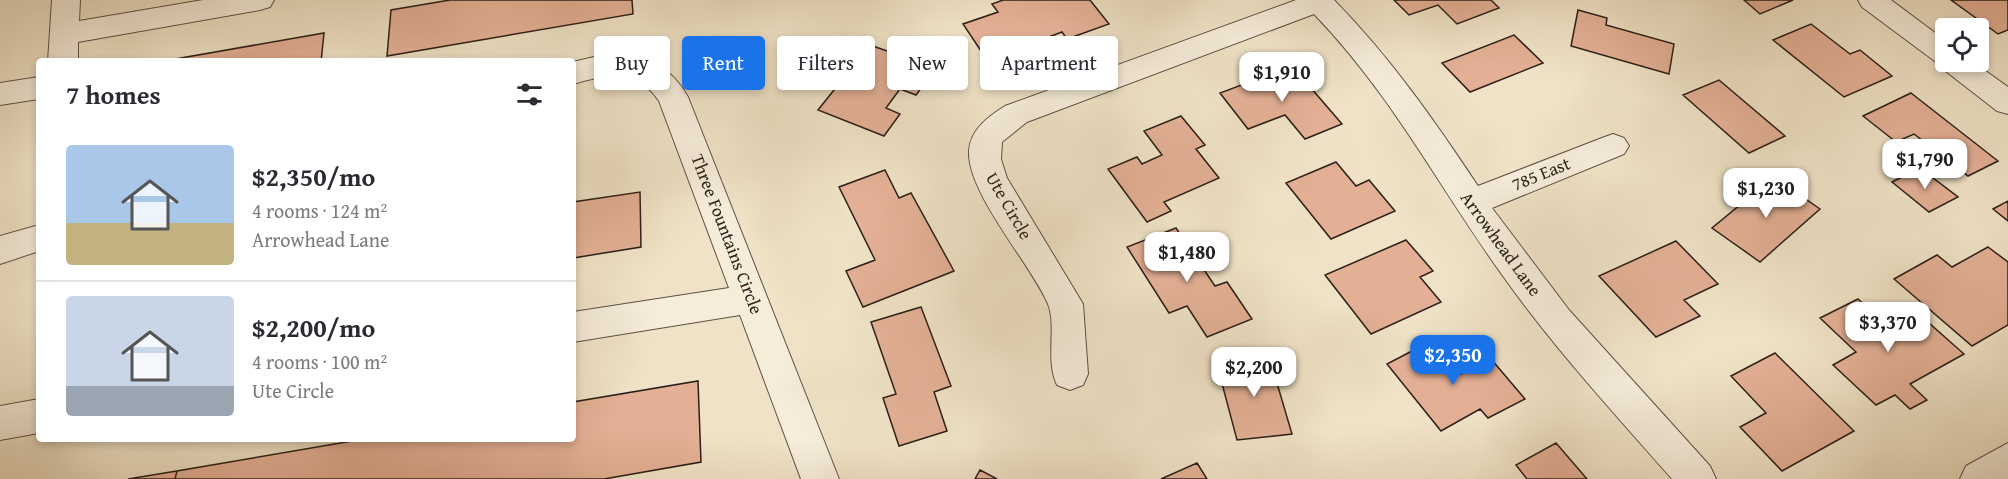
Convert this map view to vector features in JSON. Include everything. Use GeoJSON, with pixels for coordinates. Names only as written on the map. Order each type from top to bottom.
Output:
{"type":"FeatureCollection","features":[{"type":"Feature","properties":{"kind":"street"},"geometry":{"type":"LineString","coordinates":[[66,0],[64,48],[260,0]]}},
{"type":"Feature","properties":{"kind":"street"},"geometry":{"type":"LineString","coordinates":[[1872,0],[1935,48]]}},
{"type":"Feature","properties":{"kind":"street","name":"Arrowhead Lane"},"geometry":{"type":"LineString","coordinates":[[1318,1],[1380,70],[1439,153],[1470,203],[1566,331],[1697,479]]}},
{"type":"Feature","properties":{"kind":"street","name":"Ute Circle"},"geometry":{"type":"LineString","coordinates":[[1070,374],[1066,304],[992,181],[984,160],[987,137],[996,125],[1016,114],[1318,1]]}},
{"type":"Feature","properties":{"kind":"street","name":"Three Fountains Circle"},"geometry":{"type":"LineString","coordinates":[[576,72],[615,65],[634,65],[650,71],[666,85],[679,109],[820,479]]}},
{"type":"Feature","properties":{"kind":"street"},"geometry":{"type":"LineString","coordinates":[[1966,72],[2008,103]]}},
{"type":"Feature","properties":{"kind":"street"},"geometry":{"type":"LineString","coordinates":[[0,94],[36,88]]}},
{"type":"Feature","properties":{"kind":"street","name":"785 East"},"geometry":{"type":"LineString","coordinates":[[1470,203],[1613,146]]}},
{"type":"Feature","properties":{"kind":"street"},"geometry":{"type":"LineString","coordinates":[[0,250],[36,239]]}},
{"type":"Feature","properties":{"kind":"street"},"geometry":{"type":"LineString","coordinates":[[576,327],[751,299]]}},
{"type":"Feature","properties":{"kind":"street"},"geometry":{"type":"LineString","coordinates":[[0,423],[36,417]]}},
{"type":"Feature","properties":{"kind":"street"},"geometry":{"type":"LineString","coordinates":[[1978,479],[2008,461]]}},
{"type":"Feature","properties":{"kind":"building"},"geometry":{"type":"Polygon","coordinates":[[[450,0],[632,0],[633,14],[387,56],[391,10],[450,0]]]}},
{"type":"Feature","properties":{"kind":"building"},"geometry":{"type":"Polygon","coordinates":[[[1003,0],[1090,0],[1109,24],[1075,36],[1065,36],[1062,32],[1051,36],[980,36],[980,50],[963,24],[998,12],[992,4],[1003,0]]]}},
{"type":"Feature","properties":{"kind":"building"},"geometry":{"type":"Polygon","coordinates":[[[1394,0],[1491,0],[1499,8],[1457,24],[1438,5],[1409,15],[1394,0]]]}},
{"type":"Feature","properties":{"kind":"building"},"geometry":{"type":"Polygon","coordinates":[[[1744,0],[1793,0],[1760,14],[1744,0]]]}},
{"type":"Feature","properties":{"kind":"building"},"geometry":{"type":"Polygon","coordinates":[[[1951,0],[2008,0],[2008,30],[1998,34],[1989,27],[1989,18],[1976,18],[1951,0]]]}},
{"type":"Feature","properties":{"kind":"building"},"geometry":{"type":"Polygon","coordinates":[[[1578,10],[1607,18],[1606,25],[1674,44],[1669,74],[1571,46],[1578,10]]]}},
{"type":"Feature","properties":{"kind":"building"},"geometry":{"type":"Polygon","coordinates":[[[1811,24],[1850,54],[1860,50],[1892,76],[1844,97],[1773,40],[1811,24]]]}},
{"type":"Feature","properties":{"kind":"building"},"geometry":{"type":"Polygon","coordinates":[[[324,33],[321,58],[181,58],[324,33]]]}},
{"type":"Feature","properties":{"kind":"building"},"geometry":{"type":"Polygon","coordinates":[[[1514,35],[1543,63],[1470,92],[1442,63],[1514,35]]]}},
{"type":"Feature","properties":{"kind":"building"},"geometry":{"type":"Polygon","coordinates":[[[875,47],[887,51],[887,90],[899,90],[886,108],[900,114],[884,136],[818,110],[834,90],[875,90],[875,47]]]}},
{"type":"Feature","properties":{"kind":"building"},"geometry":{"type":"Polygon","coordinates":[[[1292,66],[1342,124],[1305,139],[1285,115],[1248,129],[1220,93],[1292,66]]]}},
{"type":"Feature","properties":{"kind":"building"},"geometry":{"type":"Polygon","coordinates":[[[1719,80],[1785,136],[1749,153],[1683,95],[1719,80]]]}},
{"type":"Feature","properties":{"kind":"building"},"geometry":{"type":"Polygon","coordinates":[[[903,90],[920,90],[916,95],[903,90]]]}},
{"type":"Feature","properties":{"kind":"building"},"geometry":{"type":"Polygon","coordinates":[[[1911,93],[1998,161],[1968,176],[1914,134],[1896,142],[1863,116],[1911,93]]]}},
{"type":"Feature","properties":{"kind":"building"},"geometry":{"type":"Polygon","coordinates":[[[1181,116],[1205,145],[1196,149],[1219,178],[1164,202],[1171,211],[1147,222],[1108,169],[1137,157],[1142,164],[1162,155],[1144,131],[1181,116]]]}},
{"type":"Feature","properties":{"kind":"building"},"geometry":{"type":"Polygon","coordinates":[[[1336,162],[1356,186],[1369,180],[1395,211],[1331,239],[1286,183],[1336,162]]]}},
{"type":"Feature","properties":{"kind":"building"},"geometry":{"type":"Polygon","coordinates":[[[1920,168],[1958,197],[1929,212],[1892,182],[1920,168]]]}},
{"type":"Feature","properties":{"kind":"building"},"geometry":{"type":"Polygon","coordinates":[[[885,170],[899,198],[911,193],[954,271],[863,307],[846,271],[875,260],[839,187],[885,170]]]}},
{"type":"Feature","properties":{"kind":"building"},"geometry":{"type":"Polygon","coordinates":[[[1774,177],[1820,209],[1760,262],[1712,228],[1774,177]]]}},
{"type":"Feature","properties":{"kind":"building"},"geometry":{"type":"Polygon","coordinates":[[[640,192],[641,247],[576,258],[576,202],[640,192]]]}},
{"type":"Feature","properties":{"kind":"building"},"geometry":{"type":"Polygon","coordinates":[[[2008,201],[2008,221],[1993,209],[2008,201]]]}},
{"type":"Feature","properties":{"kind":"building"},"geometry":{"type":"Polygon","coordinates":[[[1176,228],[1215,286],[1227,282],[1252,319],[1207,337],[1187,306],[1169,313],[1127,247],[1176,228]]]}},
{"type":"Feature","properties":{"kind":"building"},"geometry":{"type":"Polygon","coordinates":[[[1406,240],[1433,271],[1420,277],[1441,302],[1371,334],[1325,275],[1406,240]]]}},
{"type":"Feature","properties":{"kind":"building"},"geometry":{"type":"Polygon","coordinates":[[[1676,241],[1718,284],[1684,300],[1700,316],[1656,337],[1599,276],[1676,241]]]}},
{"type":"Feature","properties":{"kind":"building"},"geometry":{"type":"Polygon","coordinates":[[[1988,247],[2008,262],[2008,325],[1972,346],[1894,279],[1937,255],[1952,267],[1988,247]]]}},
{"type":"Feature","properties":{"kind":"building"},"geometry":{"type":"Polygon","coordinates":[[[1858,299],[1894,331],[1921,316],[1964,354],[1910,384],[1927,400],[1910,409],[1895,395],[1876,405],[1833,365],[1856,352],[1820,318],[1858,299]]]}},
{"type":"Feature","properties":{"kind":"building"},"geometry":{"type":"Polygon","coordinates":[[[921,307],[951,386],[934,392],[947,431],[899,446],[883,398],[896,394],[871,322],[921,307]]]}},
{"type":"Feature","properties":{"kind":"building"},"geometry":{"type":"Polygon","coordinates":[[[1433,340],[1461,374],[1491,359],[1525,399],[1488,418],[1480,409],[1441,431],[1387,364],[1433,340]]]}},
{"type":"Feature","properties":{"kind":"building"},"geometry":{"type":"Polygon","coordinates":[[[1775,353],[1854,431],[1782,471],[1740,427],[1766,413],[1731,376],[1775,353]]]}},
{"type":"Feature","properties":{"kind":"building"},"geometry":{"type":"Polygon","coordinates":[[[1269,356],[1292,434],[1237,440],[1216,361],[1269,356]]]}},
{"type":"Feature","properties":{"kind":"building"},"geometry":{"type":"Polygon","coordinates":[[[698,381],[701,462],[604,479],[175,479],[177,471],[346,442],[576,442],[576,401],[698,381]]]}},
{"type":"Feature","properties":{"kind":"building"},"geometry":{"type":"Polygon","coordinates":[[[1556,443],[1587,479],[1527,479],[1516,465],[1556,443]]]}},
{"type":"Feature","properties":{"kind":"building"},"geometry":{"type":"Polygon","coordinates":[[[1197,463],[1207,479],[1161,479],[1197,463]]]}},
{"type":"Feature","properties":{"kind":"building"},"geometry":{"type":"Polygon","coordinates":[[[980,470],[997,479],[975,479],[980,470]]]}},
{"type":"Feature","properties":{"kind":"building"},"geometry":{"type":"Polygon","coordinates":[[[177,471],[175,479],[128,479],[177,471]]]}}]}
